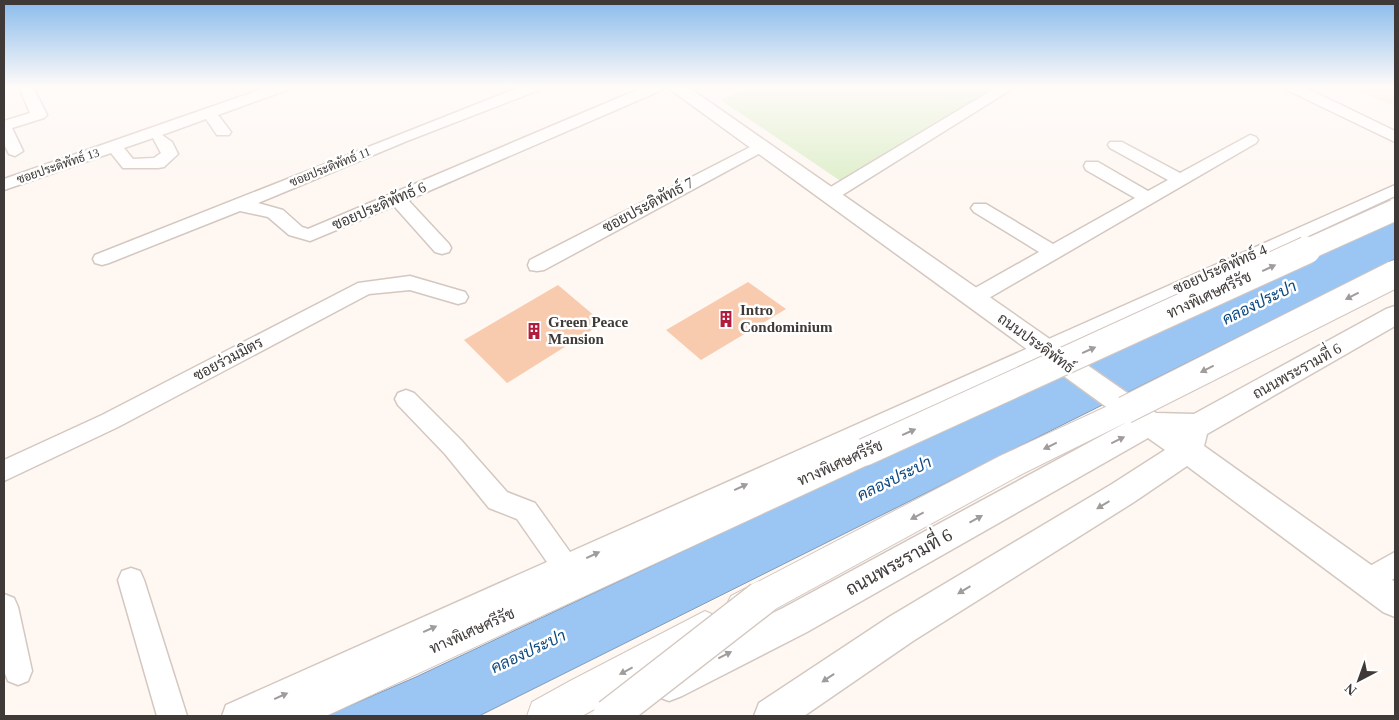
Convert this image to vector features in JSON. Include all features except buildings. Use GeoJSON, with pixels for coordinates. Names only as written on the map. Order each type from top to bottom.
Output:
{"type":"FeatureCollection","features":[{"type":"Feature","properties":{"kind":"highway","name":"ทางพิเศษศรีรัช"},"geometry":{"type":"LineString","coordinates":[[284,716],[1395,210]]}},
{"type":"Feature","properties":{"kind":"highway"},"geometry":{"type":"LineString","coordinates":[[546,716],[583,694],[1011,465],[1395,274]]}},
{"type":"Feature","properties":{"kind":"highway"},"geometry":{"type":"LineString","coordinates":[[610,716],[762,598]]}},
{"type":"Feature","properties":{"kind":"main road","name":"ถนนประดิพัทธ์"},"geometry":{"type":"LineString","coordinates":[[723,121],[975,298],[1149,424],[1193,438],[1395,601]]}},
{"type":"Feature","properties":{"kind":"main road","name":"ถนนพระรามที่ 6"},"geometry":{"type":"LineString","coordinates":[[772,716],[901,629],[1123,493],[1193,438],[1395,315]]}},
{"type":"Feature","properties":{"kind":"main road","name":"ถนนพระรามที่ 6"},"geometry":{"type":"LineString","coordinates":[[604,716],[796,620],[1106,446],[1149,424]]}},
{"type":"Feature","properties":{"kind":"street"},"geometry":{"type":"LineString","coordinates":[[15,151],[4,127],[23,121]]}},
{"type":"Feature","properties":{"kind":"street","name":"ซอยประดิพัทธ์ 13"},"geometry":{"type":"LineString","coordinates":[[4,185],[187,121]]}},
{"type":"Feature","properties":{"kind":"street"},"geometry":{"type":"LineString","coordinates":[[215,121],[223,132]]}},
{"type":"Feature","properties":{"kind":"street","name":"ซอยประดิพัทธ์ 11"},"geometry":{"type":"LineString","coordinates":[[238,205],[436,121]]}},
{"type":"Feature","properties":{"kind":"street","name":"ซอยประดิพัทธ์ 6"},"geometry":{"type":"LineString","coordinates":[[238,205],[277,214],[296,233],[310,235],[578,121]]}},
{"type":"Feature","properties":{"kind":"street"},"geometry":{"type":"LineString","coordinates":[[830,195],[953,121]]}},
{"type":"Feature","properties":{"kind":"street"},"geometry":{"type":"LineString","coordinates":[[1361,121],[1395,137]]}},
{"type":"Feature","properties":{"kind":"street"},"geometry":{"type":"LineString","coordinates":[[114,146],[129,164],[158,163],[170,154],[166,145],[160,139]]}},
{"type":"Feature","properties":{"kind":"street"},"geometry":{"type":"LineString","coordinates":[[975,298],[1250,140]]}},
{"type":"Feature","properties":{"kind":"street"},"geometry":{"type":"LineString","coordinates":[[1116,145],[1181,180]]}},
{"type":"Feature","properties":{"kind":"street","name":"ซอยประดิพัทธ์ 7"},"geometry":{"type":"LineString","coordinates":[[537,265],[760,147]]}},
{"type":"Feature","properties":{"kind":"street"},"geometry":{"type":"LineString","coordinates":[[1092,166],[1148,199]]}},
{"type":"Feature","properties":{"kind":"street","name":"ซอยประดิพัทธ์ 4"},"geometry":{"type":"LineString","coordinates":[[237,716],[1395,190]]}},
{"type":"Feature","properties":{"kind":"street"},"geometry":{"type":"LineString","coordinates":[[396,198],[442,248]]}},
{"type":"Feature","properties":{"kind":"street"},"geometry":{"type":"LineString","coordinates":[[102,260],[238,205]]}},
{"type":"Feature","properties":{"kind":"street"},"geometry":{"type":"LineString","coordinates":[[980,208],[1054,253]]}},
{"type":"Feature","properties":{"kind":"street","name":"ซอยร่วมมิตร"},"geometry":{"type":"LineString","coordinates":[[4,471],[110,421],[364,288],[410,283],[458,297]]}},
{"type":"Feature","properties":{"kind":"street"},"geometry":{"type":"LineString","coordinates":[[406,399],[453,447],[498,500],[526,511],[566,568]]}},
{"type":"Feature","properties":{"kind":"street"},"geometry":{"type":"LineString","coordinates":[[1368,581],[1395,564]]}},
{"type":"Feature","properties":{"kind":"street"},"geometry":{"type":"LineString","coordinates":[[131,580],[172,716]]}},
{"type":"Feature","properties":{"kind":"street"},"geometry":{"type":"LineString","coordinates":[[4,607],[18,671]]}},
{"type":"Feature","properties":{"kind":"green space"},"geometry":{"type":"Polygon","coordinates":[[[751,121],[943,121],[842,182],[751,121]]]}},
{"type":"Feature","properties":{"kind":"water","name":"คลองประปา"},"geometry":{"type":"Polygon","coordinates":[[[1395,215],[1395,259],[479,716],[326,716],[416,677],[1395,215]]]}},
{"type":"Feature","properties":{"kind":"place","name":"Intro Condominium"},"geometry":{"type":"Point","coordinates":[726,319]}},
{"type":"Feature","properties":{"kind":"place","name":"Green Peace Mansion"},"geometry":{"type":"Point","coordinates":[534,331]}}]}
